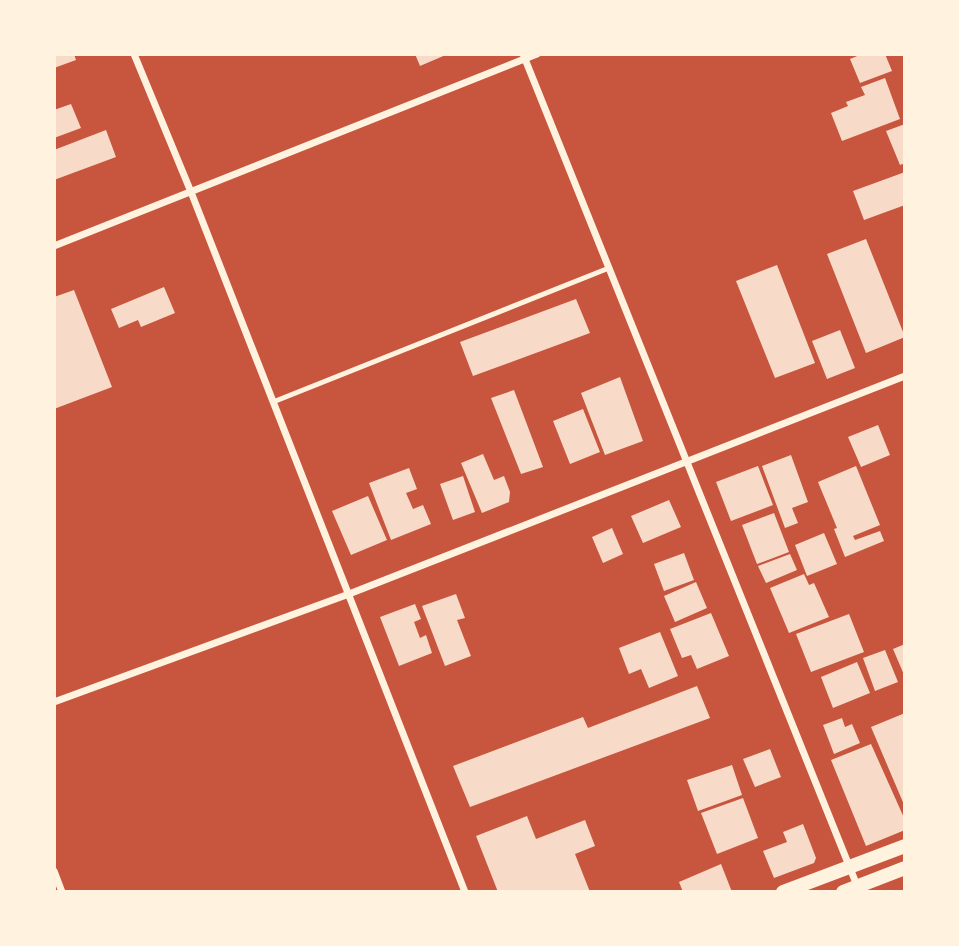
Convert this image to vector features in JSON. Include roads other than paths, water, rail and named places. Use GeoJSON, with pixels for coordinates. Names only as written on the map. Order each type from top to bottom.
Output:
{"type":"FeatureCollection","features":[{"type":"Feature","properties":{"kind":"main road"},"geometry":{"type":"LineString","coordinates":[[783,892],[905,846]]}},
{"type":"Feature","properties":{"kind":"main road"},"geometry":{"type":"LineString","coordinates":[[843,892],[859,889],[905,868]]}},
{"type":"Feature","properties":{"kind":"street"},"geometry":{"type":"LineString","coordinates":[[134,54],[274,402],[465,892]]}},
{"type":"Feature","properties":{"kind":"street"},"geometry":{"type":"LineString","coordinates":[[54,246],[537,54]]}},
{"type":"Feature","properties":{"kind":"street"},"geometry":{"type":"LineString","coordinates":[[524,57],[859,889]]}},
{"type":"Feature","properties":{"kind":"street"},"geometry":{"type":"LineString","coordinates":[[54,702],[349,594],[905,376]]}},
{"type":"Feature","properties":{"kind":"street"},"geometry":{"type":"LineString","coordinates":[[54,870],[62,892]]}},
{"type":"Feature","properties":{"kind":"lane"},"geometry":{"type":"LineString","coordinates":[[274,402],[609,268]]}}]}
